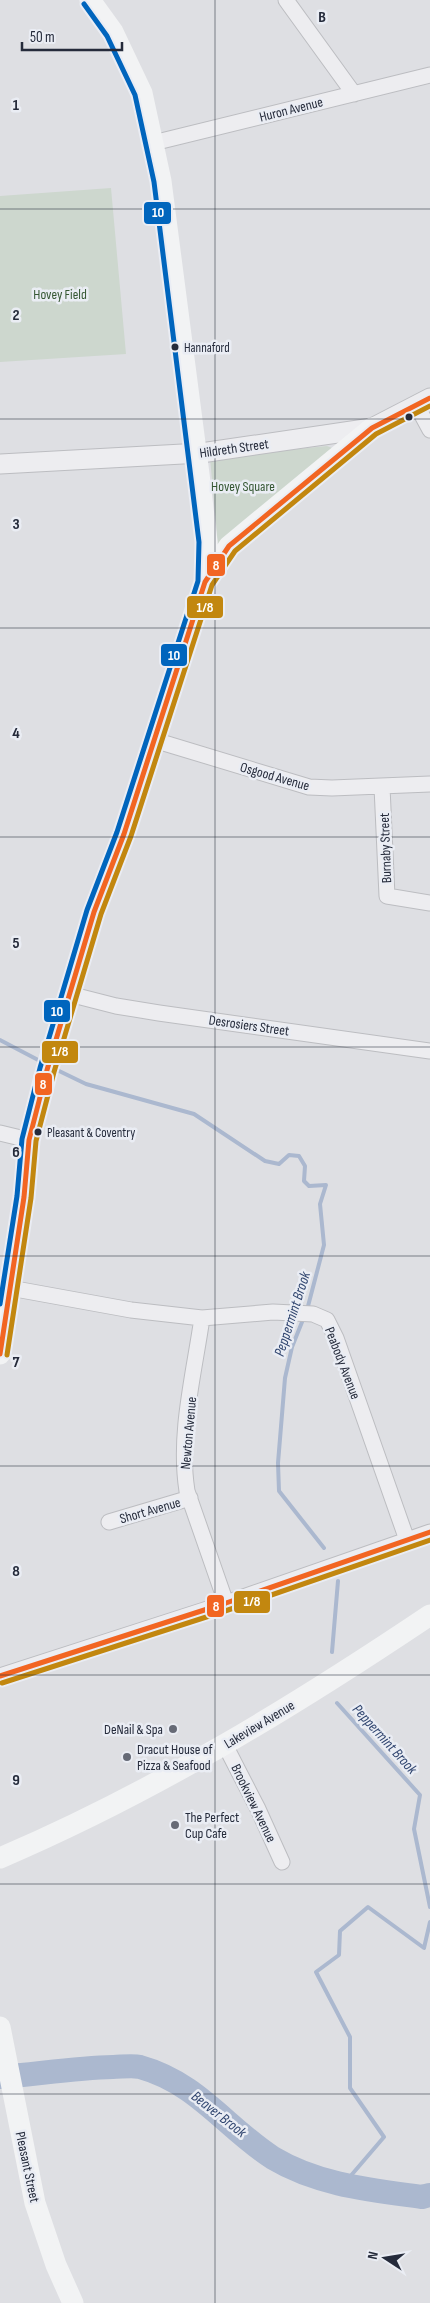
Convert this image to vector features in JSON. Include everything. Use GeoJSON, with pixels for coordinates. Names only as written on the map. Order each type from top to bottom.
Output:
{"type":"FeatureCollection","features":[{"type":"Feature","properties":{"kind":"main road"},"geometry":{"type":"LineString","coordinates":[[0,1348],[24,1197],[29,1140],[49,1064],[94,912],[124,834],[205,582],[207,542],[161,181],[142,93],[113,32],[90,0]]}},
{"type":"Feature","properties":{"kind":"main road"},"geometry":{"type":"LineString","coordinates":[[205,582],[229,546],[372,428]]}},
{"type":"Feature","properties":{"kind":"main road","name":"Lakeview Avenue"},"geometry":{"type":"LineString","coordinates":[[0,1858],[51,1837],[224,1745],[329,1683],[430,1615]]}},
{"type":"Feature","properties":{"kind":"main road","name":"Pleasant Street"},"geometry":{"type":"LineString","coordinates":[[0,2029],[35,2203],[56,2265],[73,2303]]}},
{"type":"Feature","properties":{"kind":"street"},"geometry":{"type":"LineString","coordinates":[[286,0],[354,94]]}},
{"type":"Feature","properties":{"kind":"street","name":"Huron Avenue"},"geometry":{"type":"LineString","coordinates":[[153,143],[430,75]]}},
{"type":"Feature","properties":{"kind":"street"},"geometry":{"type":"LineString","coordinates":[[424,402],[430,430]]}},
{"type":"Feature","properties":{"kind":"street","name":"Hildreth Street"},"geometry":{"type":"LineString","coordinates":[[0,464],[197,453],[372,428],[424,402]]}},
{"type":"Feature","properties":{"kind":"street","name":"Osgood Avenue"},"geometry":{"type":"LineString","coordinates":[[154,740],[304,786],[332,788],[430,784]]}},
{"type":"Feature","properties":{"kind":"street","name":"Burnaby Street"},"geometry":{"type":"LineString","coordinates":[[382,786],[387,896],[430,903]]}},
{"type":"Feature","properties":{"kind":"street","name":"Desrosiers Street"},"geometry":{"type":"LineString","coordinates":[[69,994],[116,1006],[159,1013],[430,1051]]}},
{"type":"Feature","properties":{"kind":"street"},"geometry":{"type":"LineString","coordinates":[[0,1133],[29,1140]]}},
{"type":"Feature","properties":{"kind":"street","name":"Peabody Avenue"},"geometry":{"type":"LineString","coordinates":[[10,1288],[131,1310],[202,1318],[239,1313],[306,1313],[327,1320],[336,1338],[407,1540]]}},
{"type":"Feature","properties":{"kind":"street","name":"Newton Avenue"},"geometry":{"type":"LineString","coordinates":[[202,1318],[183,1460],[187,1491],[226,1603]]}},
{"type":"Feature","properties":{"kind":"street","name":"Short Avenue"},"geometry":{"type":"LineString","coordinates":[[109,1522],[190,1498]]}},
{"type":"Feature","properties":{"kind":"street"},"geometry":{"type":"LineString","coordinates":[[0,1676],[226,1603],[430,1532]]}},
{"type":"Feature","properties":{"kind":"street","name":"Brookview Avenue"},"geometry":{"type":"LineString","coordinates":[[224,1745],[258,1809],[282,1862]]}},
{"type":"Feature","properties":{"kind":"green space","name":"Hovey Field"},"geometry":{"type":"Polygon","coordinates":[[[111,188],[126,354],[0,362],[0,196],[111,188]]]}},
{"type":"Feature","properties":{"kind":"green space","name":"Hovey Square"},"geometry":{"type":"Polygon","coordinates":[[[327,446],[332,448],[218,545],[210,458],[327,446]]]}},
{"type":"Feature","properties":{"kind":"waterway","name":"Peppermint Brook"},"geometry":{"type":"LineString","coordinates":[[0,1040],[42,1062]]}},
{"type":"Feature","properties":{"kind":"waterway","name":"Peppermint Brook"},"geometry":{"type":"LineString","coordinates":[[55,1069],[86,1084],[194,1114],[265,1161],[279,1164],[289,1155],[299,1156],[305,1166],[304,1181],[309,1186],[326,1185],[320,1204],[324,1245],[307,1310]]}},
{"type":"Feature","properties":{"kind":"waterway","name":"Peppermint Brook"},"geometry":{"type":"LineString","coordinates":[[304,1317],[292,1347],[285,1378],[278,1463],[279,1491],[324,1548]]}},
{"type":"Feature","properties":{"kind":"waterway","name":"Peppermint Brook"},"geometry":{"type":"LineString","coordinates":[[332,1652],[338,1581]]}},
{"type":"Feature","properties":{"kind":"waterway","name":"Peppermint Brook"},"geometry":{"type":"LineString","coordinates":[[337,1703],[420,1795],[414,1829],[430,1907]]}},
{"type":"Feature","properties":{"kind":"waterway","name":"Peppermint Brook"},"geometry":{"type":"LineString","coordinates":[[342,2186],[384,2137],[350,2088],[350,2037],[316,1972],[339,1955],[340,1931],[368,1907],[424,1948],[430,1922]]}},
{"type":"Feature","properties":{"kind":"waterway","name":"Beaver Brook"},"geometry":{"type":"LineString","coordinates":[[0,2077],[85,2069],[140,2067],[160,2074],[179,2084],[211,2107],[256,2146],[290,2167],[345,2185],[422,2197],[430,2195]]}},
{"type":"Feature","properties":{"kind":"transit line","name":"10"},"geometry":{"type":"LineString","coordinates":[[0,1304],[17,1196],[22,1139],[40,1068],[87,910],[117,832],[198,581],[199,542],[154,182],[135,95],[107,36],[84,4]]}},
{"type":"Feature","properties":{"kind":"transit line","name":"8"},"geometry":{"type":"LineString","coordinates":[[0,1354],[24,1197],[29,1140],[47,1070],[94,912],[124,834],[205,582],[229,546],[372,428],[430,398]]}},
{"type":"Feature","properties":{"kind":"transit line","name":"1/8"},"geometry":{"type":"LineString","coordinates":[[7,1355],[31,1198],[36,1141],[54,1072],[101,914],[131,836],[212,585],[235,551],[376,434],[430,406]]}},
{"type":"Feature","properties":{"kind":"transit line","name":"8"},"geometry":{"type":"LineString","coordinates":[[0,1676],[226,1603],[430,1532]]}},
{"type":"Feature","properties":{"kind":"transit line","name":"1/8"},"geometry":{"type":"LineString","coordinates":[[2,1683],[228,1610],[430,1540]]}},
{"type":"Feature","properties":{"kind":"place","name":"Hannaford"},"geometry":{"type":"Point","coordinates":[175,347]}},
{"type":"Feature","properties":{"kind":"place","name":"Pleasant & Coventry"},"geometry":{"type":"Point","coordinates":[38,1132]}},
{"type":"Feature","properties":{"kind":"place","name":"DeNail & Spa"},"geometry":{"type":"Point","coordinates":[173,1729]}},
{"type":"Feature","properties":{"kind":"place","name":"Dracut House of Pizza & Seafood"},"geometry":{"type":"Point","coordinates":[127,1757]}},
{"type":"Feature","properties":{"kind":"place","name":"The Perfect Cup Cafe"},"geometry":{"type":"Point","coordinates":[175,1825]}}]}
